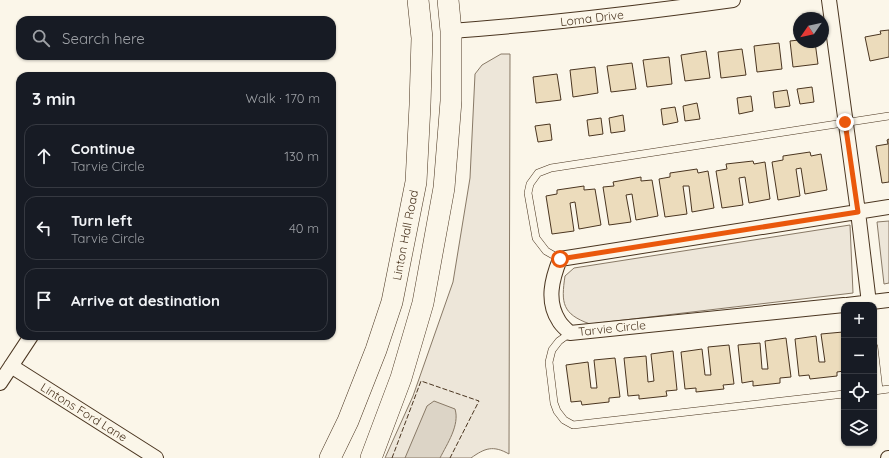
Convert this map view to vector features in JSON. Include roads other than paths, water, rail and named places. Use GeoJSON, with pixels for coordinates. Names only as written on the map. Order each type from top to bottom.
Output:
{"type":"FeatureCollection","features":[{"type":"Feature","properties":{"kind":"main road","name":"Linton Hall Road"},"geometry":{"type":"LineString","coordinates":[[330,458],[348,421],[376,350],[392,302],[416,182],[422,38],[418,0]]}},
{"type":"Feature","properties":{"kind":"main road"},"geometry":{"type":"LineString","coordinates":[[371,458],[400,378],[423,303],[444,188],[451,101],[451,31],[448,0]]}},
{"type":"Feature","properties":{"kind":"street","name":"Loma Drive"},"geometry":{"type":"LineString","coordinates":[[451,31],[539,24],[640,13],[733,0]]}},
{"type":"Feature","properties":{"kind":"street"},"geometry":{"type":"LineString","coordinates":[[829,0],[869,302]]}},
{"type":"Feature","properties":{"kind":"street"},"geometry":{"type":"LineString","coordinates":[[560,259],[889,207]]}},
{"type":"Feature","properties":{"kind":"street","name":"Tarvie Circle"},"geometry":{"type":"LineString","coordinates":[[560,259],[553,275],[550,290],[553,306],[559,321],[570,333],[841,305]]}},
{"type":"Feature","properties":{"kind":"street"},"geometry":{"type":"LineString","coordinates":[[877,302],[889,300]]}},
{"type":"Feature","properties":{"kind":"street"},"geometry":{"type":"LineString","coordinates":[[0,382],[28,340]]}},
{"type":"Feature","properties":{"kind":"street","name":"Lintons Ford Lane"},"geometry":{"type":"LineString","coordinates":[[11,366],[156,458]]}},
{"type":"Feature","properties":{"kind":"lane"},"geometry":{"type":"LineString","coordinates":[[560,259],[546,251],[536,238],[528,193],[530,184],[538,173],[551,168],[889,116]]}},
{"type":"Feature","properties":{"kind":"lane"},"geometry":{"type":"LineString","coordinates":[[570,333],[559,341],[552,350],[549,362],[554,403],[557,411],[564,420],[573,425],[841,394]]}},
{"type":"Feature","properties":{"kind":"lane"},"geometry":{"type":"LineString","coordinates":[[877,390],[889,389]]}}]}
